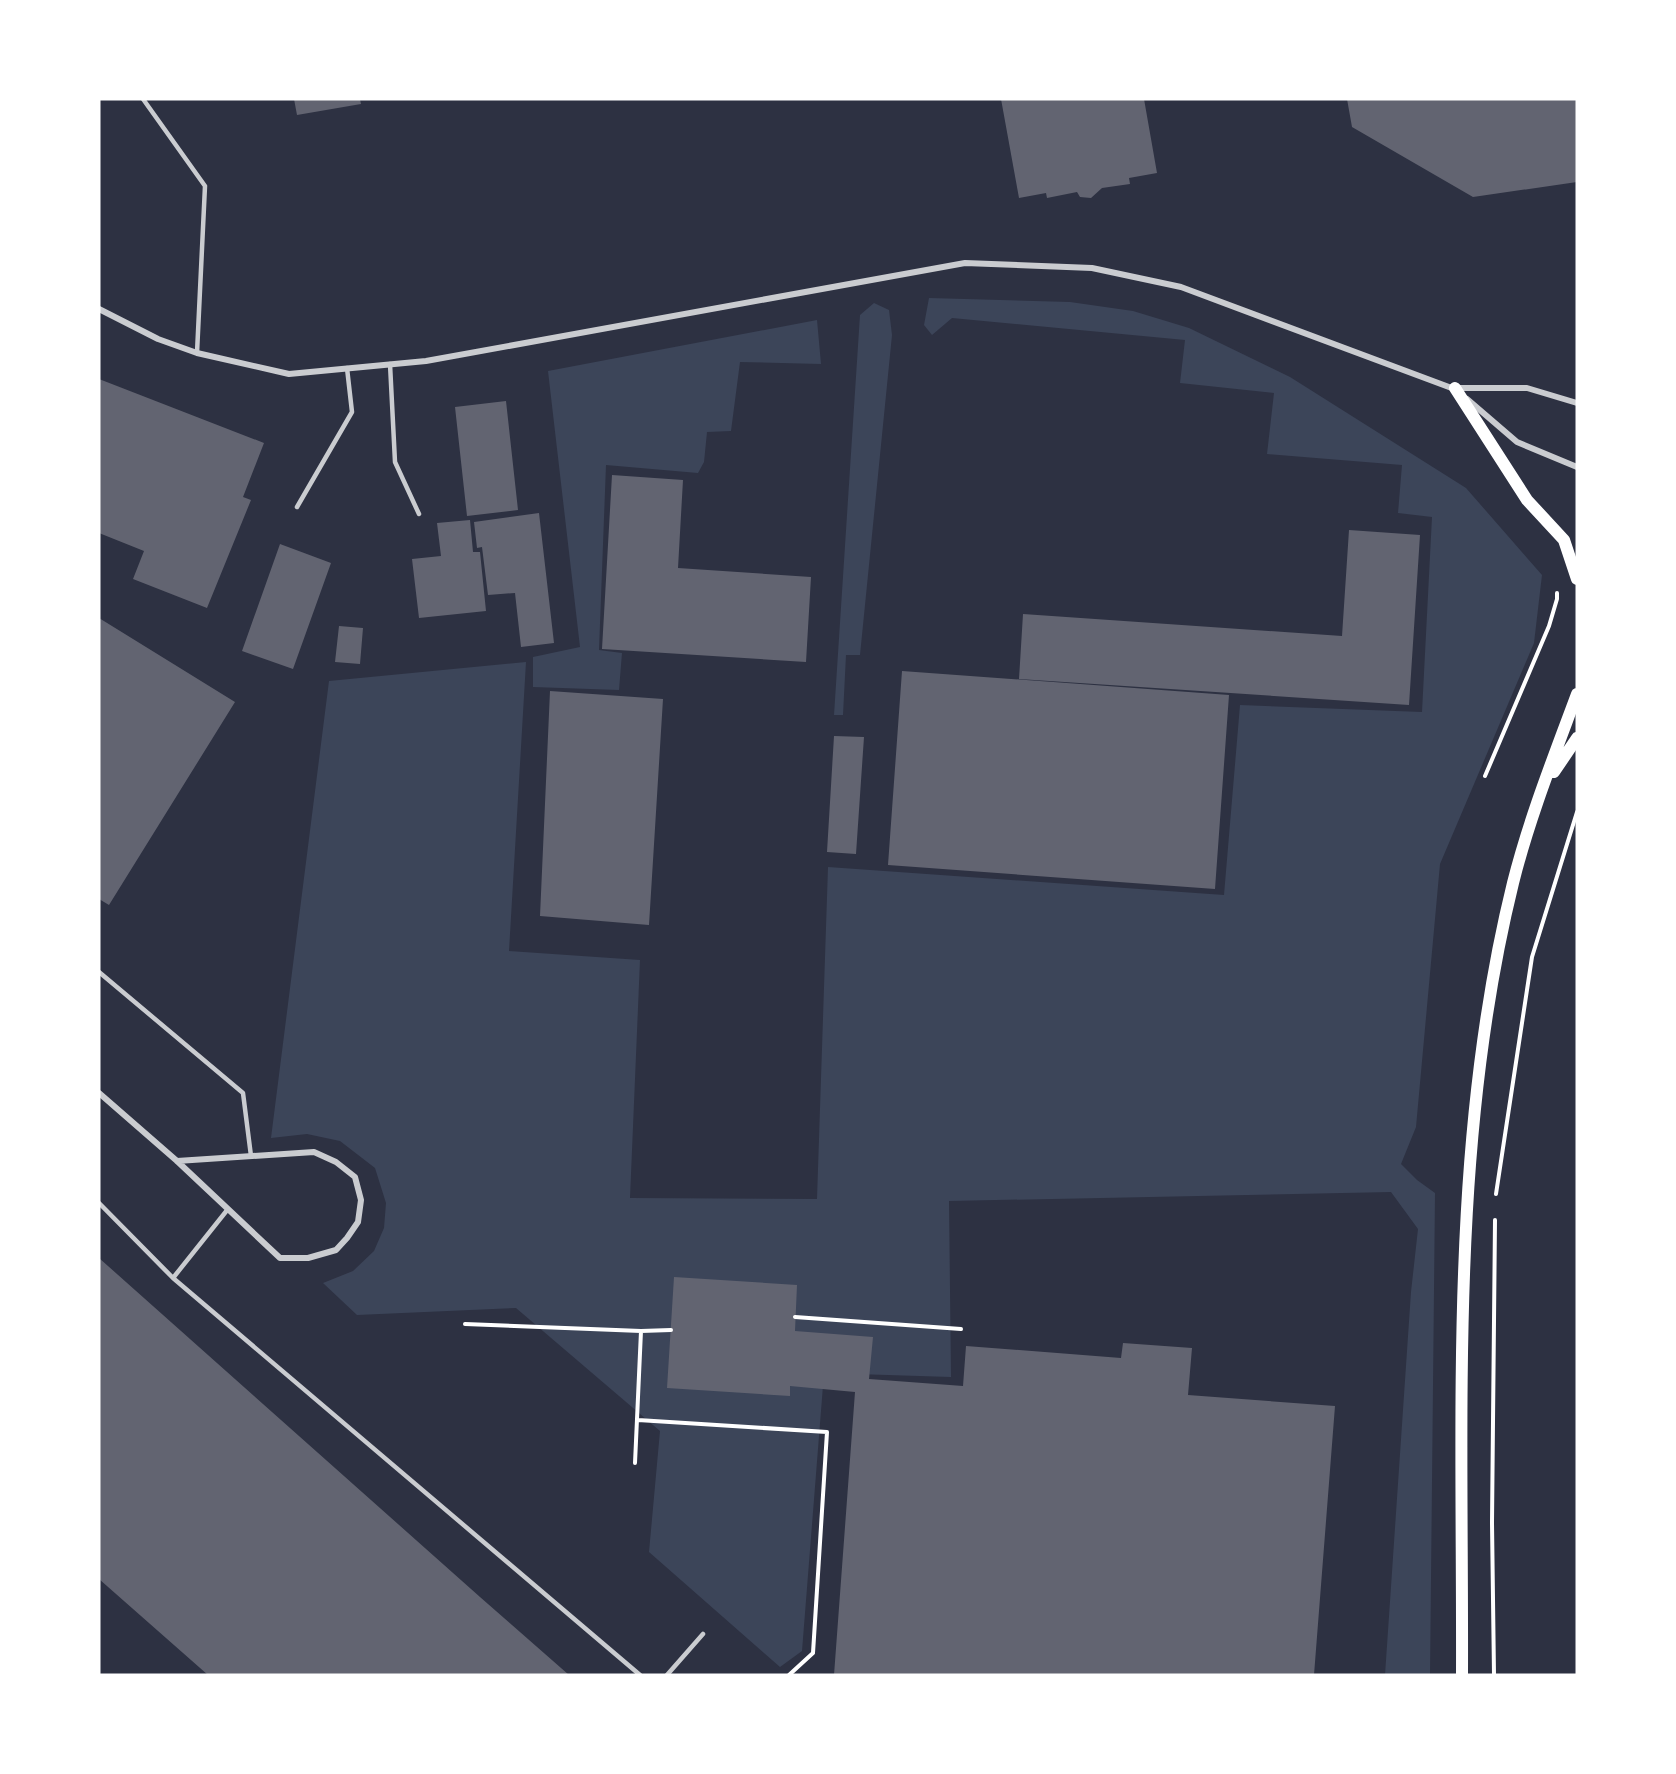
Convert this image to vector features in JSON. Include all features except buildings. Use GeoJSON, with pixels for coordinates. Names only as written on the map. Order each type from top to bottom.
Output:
{"type":"FeatureCollection","features":[{"type":"Feature","properties":{"kind":"main road"},"geometry":{"type":"LineString","coordinates":[[1455,388],[1527,500],[1564,540],[1577,579]]}},
{"type":"Feature","properties":{"kind":"main road"},"geometry":{"type":"LineString","coordinates":[[1462,1675],[1463,1297],[1469,1169],[1483,1044],[1514,882],[1543,788],[1577,694]]}},
{"type":"Feature","properties":{"kind":"main road"},"geometry":{"type":"LineString","coordinates":[[1543,788],[1577,738]]}},
{"type":"Feature","properties":{"kind":"street"},"geometry":{"type":"LineString","coordinates":[[99,309],[158,339],[197,353],[289,374],[426,361],[965,263],[1092,268],[1181,287],[1455,388],[1527,388],[1577,403]]}},
{"type":"Feature","properties":{"kind":"street"},"geometry":{"type":"LineString","coordinates":[[1455,388],[1517,442],[1577,467]]}},
{"type":"Feature","properties":{"kind":"street"},"geometry":{"type":"LineString","coordinates":[[99,1094],[177,1161],[280,1257],[308,1258],[336,1250],[358,1222],[362,1200],[355,1177],[336,1162],[314,1152],[177,1161]]}},
{"type":"Feature","properties":{"kind":"lane"},"geometry":{"type":"LineString","coordinates":[[143,99],[205,186],[197,353]]}},
{"type":"Feature","properties":{"kind":"lane"},"geometry":{"type":"LineString","coordinates":[[390,364],[395,462],[419,514]]}},
{"type":"Feature","properties":{"kind":"lane"},"geometry":{"type":"LineString","coordinates":[[297,507],[352,412],[347,368]]}},
{"type":"Feature","properties":{"kind":"lane"},"geometry":{"type":"LineString","coordinates":[[99,972],[243,1093],[250,1156]]}},
{"type":"Feature","properties":{"kind":"lane"},"geometry":{"type":"LineString","coordinates":[[99,1203],[173,1278],[640,1675]]}},
{"type":"Feature","properties":{"kind":"lane"},"geometry":{"type":"LineString","coordinates":[[173,1278],[228,1209]]}},
{"type":"Feature","properties":{"kind":"lane"},"geometry":{"type":"LineString","coordinates":[[667,1675],[703,1634]]}},
{"type":"Feature","properties":{"kind":"path"},"geometry":{"type":"LineString","coordinates":[[1485,776],[1549,626],[1557,599],[1557,590]]}},
{"type":"Feature","properties":{"kind":"path"},"geometry":{"type":"LineString","coordinates":[[1495,1200],[1533,957],[1577,812]]}},
{"type":"Feature","properties":{"kind":"path"},"geometry":{"type":"LineString","coordinates":[[1494,1675],[1492,1523],[1495,1212]]}},
{"type":"Feature","properties":{"kind":"path"},"geometry":{"type":"LineString","coordinates":[[795,1317],[961,1329]]}},
{"type":"Feature","properties":{"kind":"path"},"geometry":{"type":"LineString","coordinates":[[465,1324],[641,1331],[671,1330]]}},
{"type":"Feature","properties":{"kind":"path"},"geometry":{"type":"LineString","coordinates":[[636,1463],[641,1331]]}},
{"type":"Feature","properties":{"kind":"path"},"geometry":{"type":"LineString","coordinates":[[638,1420],[827,1432],[813,1653],[789,1675]]}},
{"type":"Feature","properties":{"kind":"shaded area"},"geometry":{"type":"Polygon","coordinates":[[[929,298],[1070,302],[1133,311],[1189,328],[1290,377],[1466,488],[1542,575],[1534,643],[1440,864],[1416,1127],[1401,1164],[1435,1193],[1430,1675],[1385,1675],[1411,1292],[1418,1229],[1391,1192],[949,1201],[951,1377],[824,1373],[802,1651],[780,1667],[649,1552],[660,1431],[516,1308],[357,1315],[323,1283],[353,1271],[374,1251],[384,1228],[386,1203],[375,1168],[340,1141],[307,1134],[271,1138],[329,681],[526,662],[509,951],[640,960],[630,1198],[817,1199],[828,867],[1224,895],[1240,705],[1422,712],[1432,517],[1398,513],[1402,465],[1267,454],[1274,393],[1180,383],[1185,340],[952,318],[932,335],[924,325],[929,298]]]}},
{"type":"Feature","properties":{"kind":"shaded area"},"geometry":{"type":"Polygon","coordinates":[[[874,303],[889,310],[892,335],[860,655],[846,655],[843,715],[834,715],[860,315],[874,303]]]}},
{"type":"Feature","properties":{"kind":"shaded area"},"geometry":{"type":"Polygon","coordinates":[[[817,320],[821,364],[740,362],[731,431],[707,432],[704,462],[698,473],[606,465],[599,650],[622,653],[619,690],[533,687],[533,657],[580,647],[548,371],[817,320]]]}}]}
